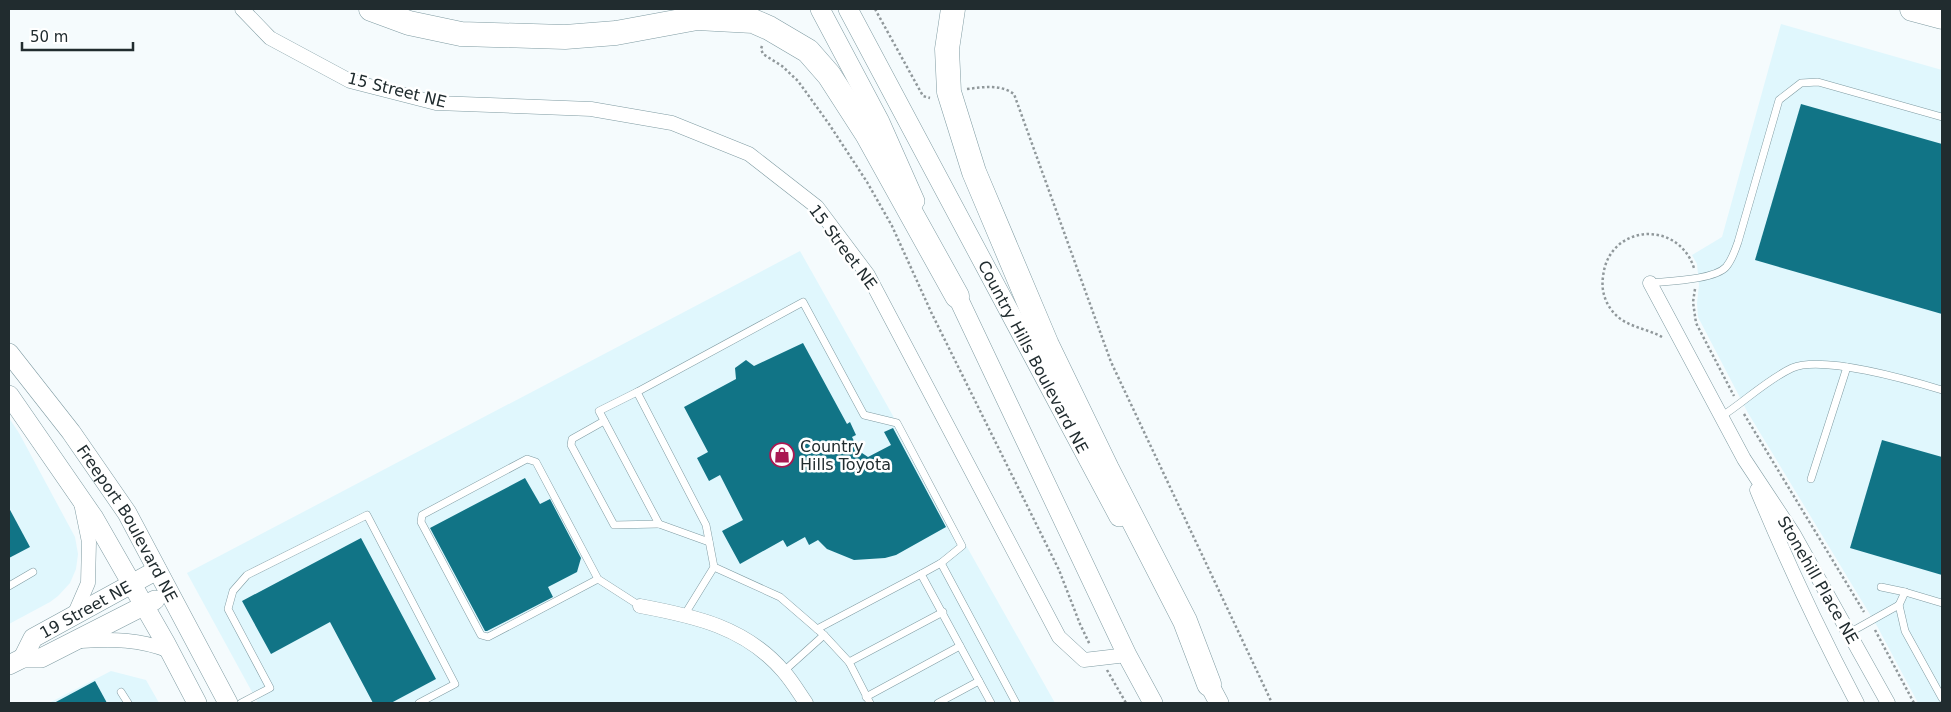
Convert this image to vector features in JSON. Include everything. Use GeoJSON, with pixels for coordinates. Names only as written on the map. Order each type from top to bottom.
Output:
{"type":"FeatureCollection","features":[{"type":"Feature","properties":{"kind":"highway"},"geometry":{"type":"LineString","coordinates":[[371,9],[409,23],[461,34],[565,37],[616,34],[697,18],[753,20],[770,28],[808,51],[830,75],[867,134],[956,296]]}},
{"type":"Feature","properties":{"kind":"highway"},"geometry":{"type":"LineString","coordinates":[[402,9],[422,15],[478,21],[585,24],[640,16],[663,9]]}},
{"type":"Feature","properties":{"kind":"highway"},"geometry":{"type":"LineString","coordinates":[[952,9],[946,49],[949,92],[974,172],[1047,345],[1106,469],[1186,621],[1214,694]]}},
{"type":"Feature","properties":{"kind":"highway"},"geometry":{"type":"LineString","coordinates":[[1912,9],[1942,17]]}},
{"type":"Feature","properties":{"kind":"main road"},"geometry":{"type":"LineString","coordinates":[[820,9],[880,122],[956,296],[1048,484],[1127,655],[1153,703]]}},
{"type":"Feature","properties":{"kind":"main road","name":"Country Hills Boulevard NE"},"geometry":{"type":"LineString","coordinates":[[848,9],[1025,344],[1214,694]]}},
{"type":"Feature","properties":{"kind":"main road","name":"Freeport Boulevard NE"},"geometry":{"type":"LineString","coordinates":[[9,354],[71,432],[127,513],[228,703]]}},
{"type":"Feature","properties":{"kind":"main road","name":"Freeport Boulevard NE"},"geometry":{"type":"LineString","coordinates":[[9,395],[94,518],[170,651],[197,703]]}},
{"type":"Feature","properties":{"kind":"main road","name":"19 Street NE"},"geometry":{"type":"LineString","coordinates":[[16,662],[32,638],[157,570]]}},
{"type":"Feature","properties":{"kind":"main road","name":"19 Street NE"},"geometry":{"type":"LineString","coordinates":[[16,662],[41,658],[169,592]]}},
{"type":"Feature","properties":{"kind":"street","name":"15 Street NE"},"geometry":{"type":"LineString","coordinates":[[242,9],[270,38],[350,81],[436,103],[591,109],[672,123],[749,154],[816,207],[868,275],[1059,637],[1084,660],[1127,655]]}},
{"type":"Feature","properties":{"kind":"street","name":"Stonehill Place NE"},"geometry":{"type":"LineString","coordinates":[[1650,283],[1744,459],[1784,554],[1826,644],[1857,703]]}},
{"type":"Feature","properties":{"kind":"street","name":"Stonehill Place NE"},"geometry":{"type":"LineString","coordinates":[[1744,459],[1793,533],[1888,703]]}},
{"type":"Feature","properties":{"kind":"street"},"geometry":{"type":"LineString","coordinates":[[75,613],[88,583],[89,542],[80,498]]}},
{"type":"Feature","properties":{"kind":"street"},"geometry":{"type":"LineString","coordinates":[[640,606],[685,614],[724,628],[748,641],[784,671],[806,703]]}},
{"type":"Feature","properties":{"kind":"street"},"geometry":{"type":"LineString","coordinates":[[75,641],[112,639],[135,641],[149,643],[170,651]]}},
{"type":"Feature","properties":{"kind":"lane"},"geometry":{"type":"LineString","coordinates":[[1650,283],[1695,278],[1713,274],[1724,268],[1732,257],[1738,242],[1778,100],[1801,83],[1818,82],[1942,117]]}},
{"type":"Feature","properties":{"kind":"lane"},"geometry":{"type":"LineString","coordinates":[[659,524],[599,411],[803,302],[864,415],[897,423],[962,546],[921,574],[817,629]]}},
{"type":"Feature","properties":{"kind":"lane"},"geometry":{"type":"LineString","coordinates":[[1722,416],[1792,368],[1813,363],[1847,367],[1942,390]]}},
{"type":"Feature","properties":{"kind":"lane"},"geometry":{"type":"LineString","coordinates":[[1811,479],[1847,367]]}},
{"type":"Feature","properties":{"kind":"lane"},"geometry":{"type":"LineString","coordinates":[[637,392],[706,525],[714,567],[685,614]]}},
{"type":"Feature","properties":{"kind":"lane"},"geometry":{"type":"LineString","coordinates":[[604,421],[572,438],[571,445],[614,525],[659,524],[709,542]]}},
{"type":"Feature","properties":{"kind":"lane"},"geometry":{"type":"LineString","coordinates":[[598,579],[488,637],[481,636],[421,522],[422,515],[527,459],[536,462],[598,579],[640,606]]}},
{"type":"Feature","properties":{"kind":"lane"},"geometry":{"type":"LineString","coordinates":[[241,703],[270,688],[228,609],[232,591],[247,575],[367,515],[455,684],[419,703]]}},
{"type":"Feature","properties":{"kind":"lane"},"geometry":{"type":"LineString","coordinates":[[941,562],[1016,703]]}},
{"type":"Feature","properties":{"kind":"lane"},"geometry":{"type":"LineString","coordinates":[[714,567],[780,597],[824,635],[849,662],[868,700],[960,646]]}},
{"type":"Feature","properties":{"kind":"lane"},"geometry":{"type":"LineString","coordinates":[[9,586],[33,572]]}},
{"type":"Feature","properties":{"kind":"lane"},"geometry":{"type":"LineString","coordinates":[[921,574],[991,703]]}},
{"type":"Feature","properties":{"kind":"lane"},"geometry":{"type":"LineString","coordinates":[[1881,587],[1942,603]]}},
{"type":"Feature","properties":{"kind":"lane"},"geometry":{"type":"LineString","coordinates":[[1905,592],[1899,606],[1905,631],[1942,698]]}},
{"type":"Feature","properties":{"kind":"lane"},"geometry":{"type":"LineString","coordinates":[[1849,633],[1899,606]]}},
{"type":"Feature","properties":{"kind":"lane"},"geometry":{"type":"LineString","coordinates":[[849,662],[943,612]]}},
{"type":"Feature","properties":{"kind":"lane"},"geometry":{"type":"LineString","coordinates":[[784,671],[824,635]]}},
{"type":"Feature","properties":{"kind":"lane"},"geometry":{"type":"LineString","coordinates":[[938,703],[979,681]]}},
{"type":"Feature","properties":{"kind":"lane"},"geometry":{"type":"LineString","coordinates":[[121,692],[128,703]]}},
{"type":"Feature","properties":{"kind":"path"},"geometry":{"type":"LineString","coordinates":[[876,9],[923,96],[929,98],[949,92],[981,87],[1005,88],[1014,94],[1111,362],[1272,703]]}},
{"type":"Feature","properties":{"kind":"path"},"geometry":{"type":"LineString","coordinates":[[764,41],[761,49],[763,54],[782,66],[798,82],[829,124],[880,204],[932,314],[1059,570],[1080,624],[1126,703]]}},
{"type":"Feature","properties":{"kind":"path"},"geometry":{"type":"LineString","coordinates":[[1664,339],[1660,335],[1627,323],[1614,313],[1605,300],[1602,286],[1606,261],[1611,252],[1627,239],[1640,234],[1662,235],[1680,245],[1689,254],[1694,267],[1693,302],[1696,323],[1740,405],[1870,621],[1914,703]]}},
{"type":"Feature","properties":{"kind":"shaded area"},"geometry":{"type":"Polygon","coordinates":[[[1781,24],[1942,70],[1942,703],[1918,703],[1877,626],[1748,413],[1698,317],[1699,285],[1697,264],[1692,255],[1722,237],[1781,24]]]}},
{"type":"Feature","properties":{"kind":"shaded area"},"geometry":{"type":"Polygon","coordinates":[[[800,251],[1055,703],[258,703],[187,573],[800,251]]]}},
{"type":"Feature","properties":{"kind":"shaded area"},"geometry":{"type":"Polygon","coordinates":[[[9,418],[75,537],[78,554],[76,569],[70,583],[58,596],[9,624],[9,418]]]}},
{"type":"Feature","properties":{"kind":"shaded area"},"geometry":{"type":"Polygon","coordinates":[[[111,671],[146,680],[159,703],[49,703],[111,671]]]}},
{"type":"Feature","properties":{"kind":"building"},"geometry":{"type":"Polygon","coordinates":[[[1801,104],[1942,144],[1942,314],[1755,260],[1801,104]]]}},
{"type":"Feature","properties":{"kind":"building","name":"Country Hills Toyota"},"geometry":{"type":"Polygon","coordinates":[[[803,343],[847,424],[850,422],[856,435],[852,437],[859,451],[868,457],[891,445],[884,432],[893,428],[946,527],[896,555],[885,558],[854,560],[827,549],[818,540],[809,545],[805,537],[787,547],[783,540],[740,564],[722,531],[743,520],[720,475],[709,481],[697,458],[708,452],[684,407],[736,379],[735,368],[746,360],[754,366],[803,343]]]}},
{"type":"Feature","properties":{"kind":"building"},"geometry":{"type":"Polygon","coordinates":[[[1882,440],[1942,457],[1942,575],[1850,548],[1882,440]]]}},
{"type":"Feature","properties":{"kind":"building"},"geometry":{"type":"Polygon","coordinates":[[[525,478],[540,504],[550,499],[581,558],[577,572],[548,587],[553,597],[485,631],[430,528],[525,478]]]}},
{"type":"Feature","properties":{"kind":"building"},"geometry":{"type":"Polygon","coordinates":[[[9,508],[30,547],[9,558],[9,508]]]}},
{"type":"Feature","properties":{"kind":"building"},"geometry":{"type":"Polygon","coordinates":[[[361,538],[436,679],[391,703],[373,703],[330,622],[271,654],[242,601],[361,538]]]}},
{"type":"Feature","properties":{"kind":"building"},"geometry":{"type":"Polygon","coordinates":[[[95,681],[107,703],[54,703],[95,681]]]}},
{"type":"Feature","properties":{"kind":"place","name":"Country Hills Toyota"},"geometry":{"type":"Point","coordinates":[782,455]}}]}
